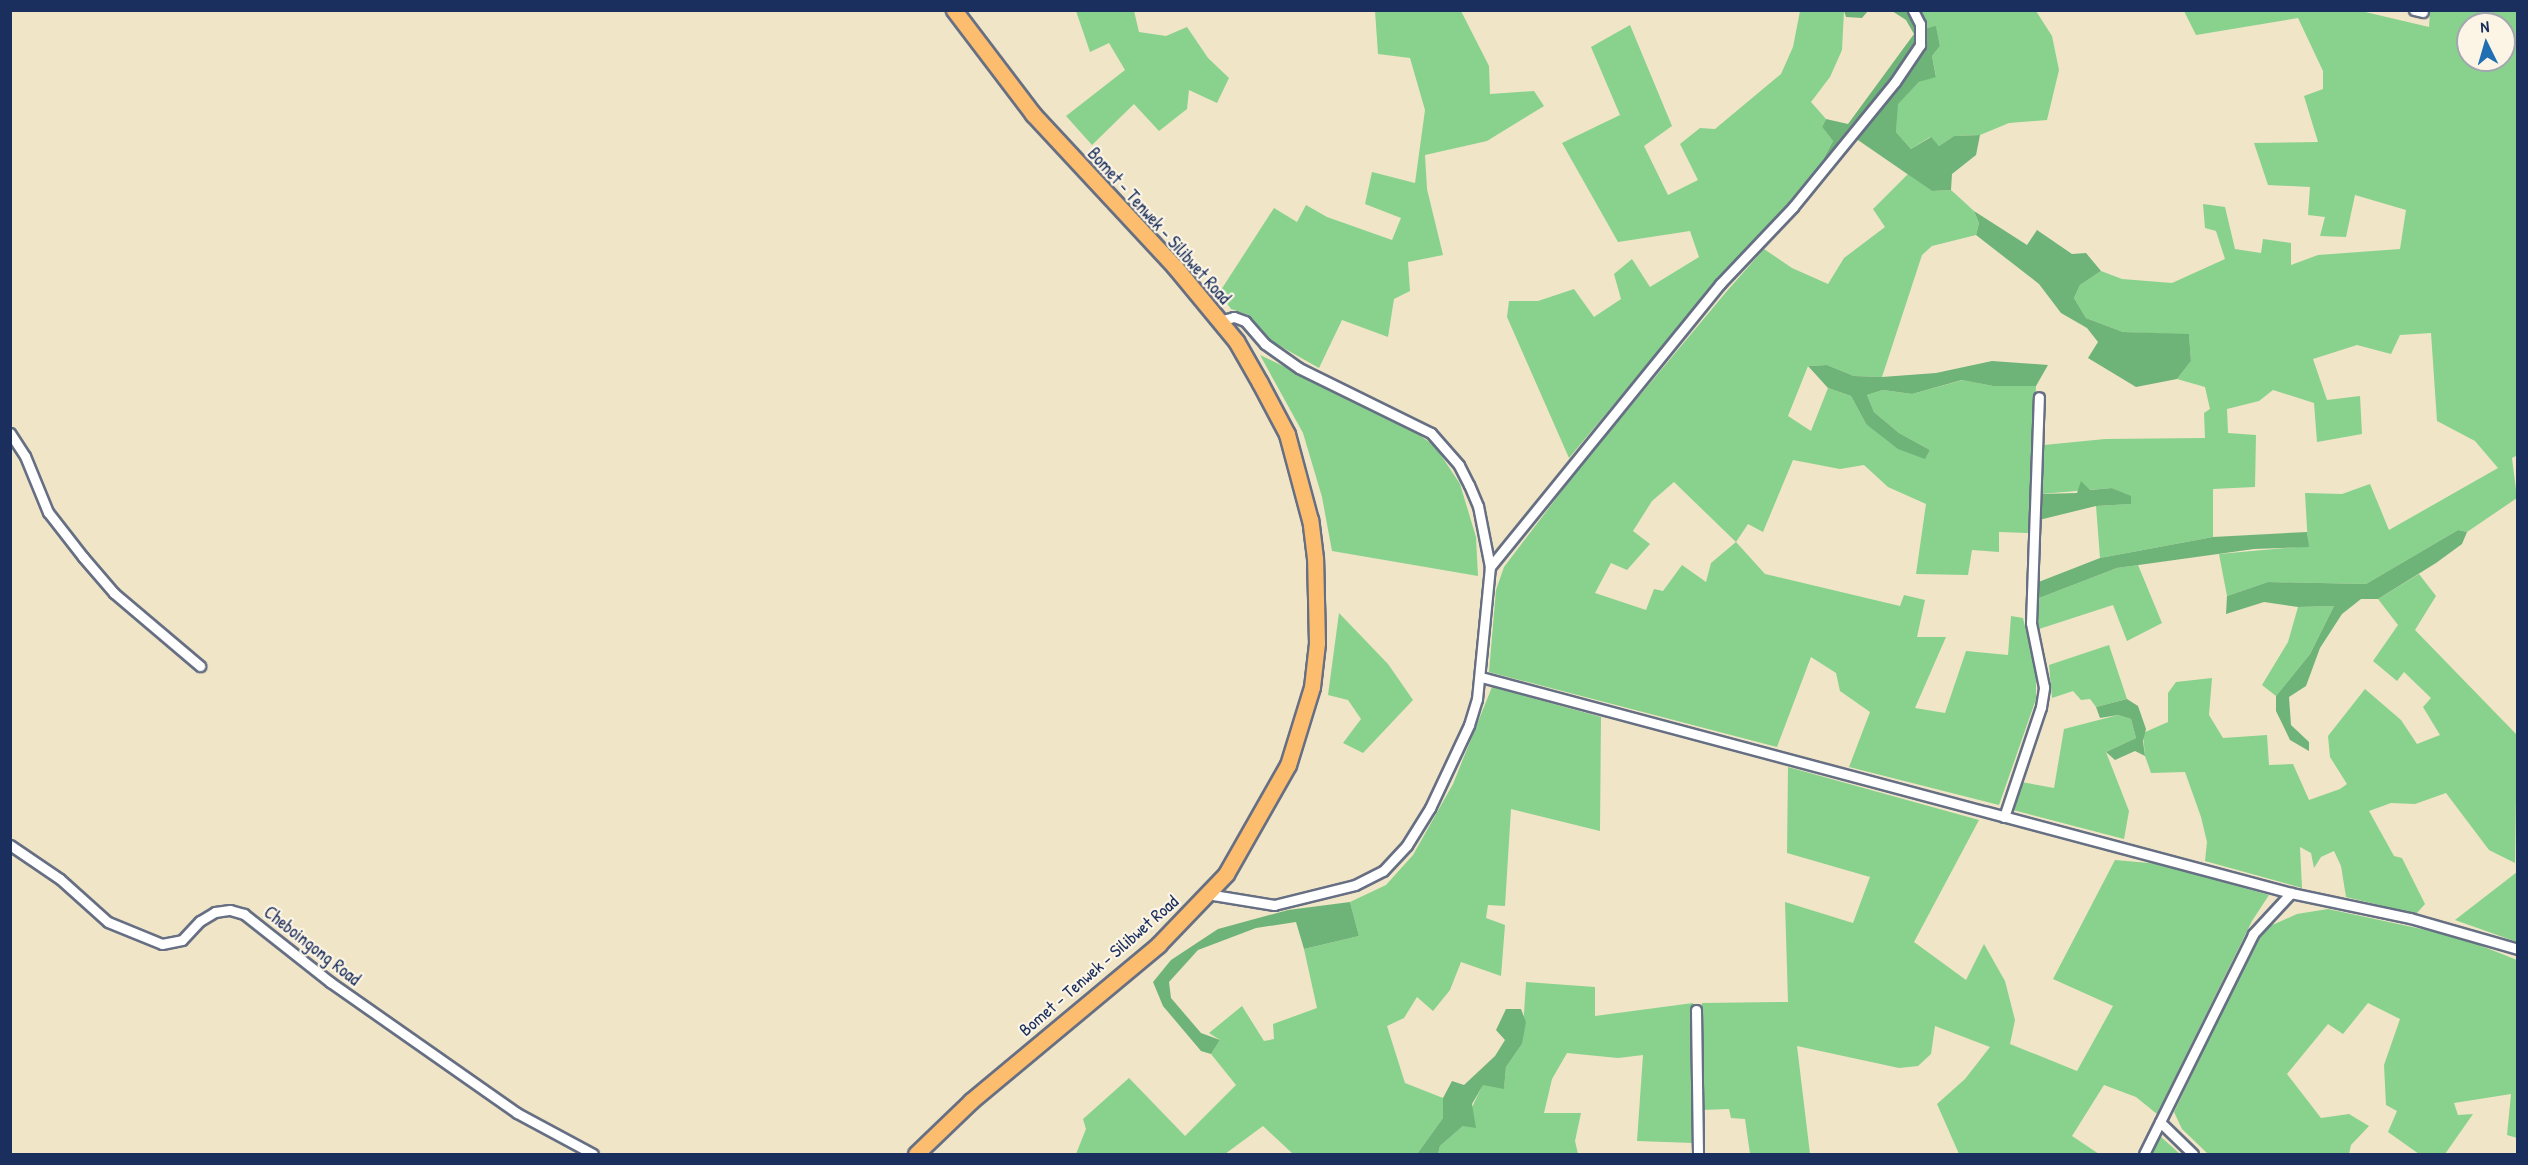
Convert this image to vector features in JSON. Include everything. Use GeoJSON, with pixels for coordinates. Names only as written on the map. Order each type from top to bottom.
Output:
{"type":"FeatureCollection","features":[{"type":"Feature","properties":{"kind":"main road","name":"Bomet - Tenwek - Silibwet Road"},"geometry":{"type":"LineString","coordinates":[[916,1155],[971,1101],[1158,945],[1207,894],[1241,850],[1288,765],[1312,687],[1317,643],[1313,542],[1290,445],[1260,383],[1219,321],[1152,242],[1033,114],[954,10]]}},
{"type":"Feature","properties":{"kind":"street"},"geometry":{"type":"LineString","coordinates":[[1490,567],[1720,284],[1793,207],[1895,82],[1920,45],[1920,24],[1913,10]]}},
{"type":"Feature","properties":{"kind":"street"},"geometry":{"type":"LineString","coordinates":[[1207,894],[1274,905],[1354,885],[1383,871],[1407,845],[1430,808],[1469,725],[1481,677],[1490,567],[1478,506],[1469,485],[1459,465],[1431,433],[1299,368],[1265,344],[1245,321],[1234,317],[1219,321]]}},
{"type":"Feature","properties":{"kind":"street"},"geometry":{"type":"LineString","coordinates":[[2004,817],[2041,707],[2044,687],[2031,623],[2040,397]]}},
{"type":"Feature","properties":{"kind":"street"},"geometry":{"type":"LineString","coordinates":[[10,433],[25,456],[48,512],[83,558],[114,593],[200,666]]}},
{"type":"Feature","properties":{"kind":"street"},"geometry":{"type":"LineString","coordinates":[[1481,677],[2291,893],[2410,918],[2517,949]]}},
{"type":"Feature","properties":{"kind":"street","name":"Cheboingong Road"},"geometry":{"type":"LineString","coordinates":[[10,844],[60,879],[108,922],[162,944],[182,940],[215,912],[238,911],[330,982],[517,1113],[593,1155]]}},
{"type":"Feature","properties":{"kind":"street"},"geometry":{"type":"LineString","coordinates":[[2144,1155],[2253,934],[2291,893]]}},
{"type":"Feature","properties":{"kind":"street"},"geometry":{"type":"LineString","coordinates":[[1696,1010],[1698,1155]]}},
{"type":"Feature","properties":{"kind":"street"},"geometry":{"type":"LineString","coordinates":[[2160,1122],[2193,1155]]}},
{"type":"Feature","properties":{"kind":"green space"},"geometry":{"type":"Polygon","coordinates":[[[1844,10],[1868,11],[1862,18],[1846,17],[1844,10]]]}},
{"type":"Feature","properties":{"kind":"green space"},"geometry":{"type":"Polygon","coordinates":[[[1076,11],[1134,11],[1139,32],[1166,36],[1187,27],[1208,58],[1229,78],[1217,103],[1189,90],[1187,109],[1159,131],[1134,104],[1092,145],[1066,116],[1125,70],[1109,43],[1090,52],[1076,11]]]}},
{"type":"Feature","properties":{"kind":"green space"},"geometry":{"type":"Polygon","coordinates":[[[1375,11],[1461,11],[1489,66],[1490,94],[1534,91],[1544,106],[1487,141],[1425,155],[1427,189],[1443,255],[1408,262],[1410,291],[1394,299],[1388,337],[1342,320],[1319,368],[1271,341],[1249,315],[1231,309],[1219,293],[1274,208],[1297,222],[1306,205],[1327,217],[1392,240],[1401,218],[1365,204],[1372,172],[1415,183],[1425,110],[1410,58],[1378,54],[1375,11]]]}},
{"type":"Feature","properties":{"kind":"green space"},"geometry":{"type":"Polygon","coordinates":[[[1800,11],[1844,11],[1842,50],[1830,77],[1811,102],[1826,119],[1822,127],[1833,141],[1816,173],[1721,276],[1569,458],[1507,317],[1509,301],[1538,301],[1574,289],[1594,317],[1621,299],[1614,274],[1632,259],[1650,287],[1699,257],[1690,231],[1618,242],[1562,143],[1620,115],[1591,47],[1630,25],[1672,126],[1644,146],[1668,195],[1698,180],[1680,144],[1700,128],[1715,129],[1781,74],[1793,47],[1800,11]]]}},
{"type":"Feature","properties":{"kind":"green space"},"geometry":{"type":"Polygon","coordinates":[[[1892,11],[1909,11],[1918,28],[1917,40],[1908,60],[1816,173],[1833,141],[1822,127],[1826,119],[1848,124],[1914,34],[1906,20],[1892,11]]]}},
{"type":"Feature","properties":{"kind":"green space"},"geometry":{"type":"Polygon","coordinates":[[[1920,11],[2036,11],[2052,36],[2059,70],[2047,120],[2009,123],[1980,135],[1954,136],[1939,146],[1930,137],[1911,149],[1896,132],[1897,104],[1919,82],[1936,76],[1932,56],[1940,46],[1936,27],[1927,28],[1920,11]]]}},
{"type":"Feature","properties":{"kind":"green space"},"geometry":{"type":"Polygon","coordinates":[[[2184,11],[2361,11],[2429,27],[2430,11],[2517,11],[2518,455],[2512,458],[2517,498],[2467,532],[2458,530],[2366,584],[2268,582],[2227,596],[2219,554],[2308,546],[2305,493],[2342,494],[2370,484],[2389,530],[2498,468],[2475,441],[2437,421],[2431,333],[2400,335],[2391,354],[2357,345],[2313,359],[2327,400],[2360,396],[2362,434],[2317,442],[2314,403],[2273,390],[2259,401],[2227,409],[2228,433],[2256,435],[2255,487],[2213,489],[2213,537],[2100,558],[2096,506],[2130,504],[2130,496],[2112,488],[2040,494],[2044,445],[2105,439],[2205,438],[2204,413],[2210,409],[2205,387],[2177,379],[2191,361],[2189,335],[2123,332],[2086,318],[2074,298],[2080,285],[2101,271],[2122,279],[2172,283],[2225,259],[2216,231],[2205,228],[2203,204],[2225,207],[2235,249],[2261,253],[2263,239],[2291,243],[2291,265],[2318,255],[2400,249],[2406,210],[2355,195],[2346,237],[2320,236],[2325,217],[2308,215],[2310,187],[2268,185],[2254,143],[2318,142],[2304,96],[2323,89],[2323,71],[2298,18],[2196,35],[2184,11]]]}},
{"type":"Feature","properties":{"kind":"green space"},"geometry":{"type":"Polygon","coordinates":[[[1936,26],[1940,46],[1932,56],[1936,77],[1919,82],[1898,104],[1896,132],[1911,149],[1931,137],[1939,146],[1954,136],[1980,135],[1976,155],[1952,174],[1951,190],[1932,191],[1855,138],[1921,55],[1927,43],[1927,28],[1936,26]]]}},
{"type":"Feature","properties":{"kind":"green space"},"geometry":{"type":"Polygon","coordinates":[[[1908,174],[1932,191],[1951,190],[1974,211],[1979,223],[1976,235],[1932,246],[1922,255],[1882,377],[1854,376],[1827,365],[1808,366],[1788,416],[1811,431],[1828,388],[1851,396],[1866,424],[1925,458],[1930,450],[1899,433],[1874,412],[1867,395],[1883,390],[1912,394],[1963,380],[1993,386],[2036,386],[2028,533],[1999,532],[1999,552],[1972,550],[1968,575],[1916,574],[1926,504],[1888,487],[1864,465],[1840,469],[1793,460],[1763,532],[1748,524],[1736,542],[1765,574],[1900,606],[1904,595],[1925,600],[1917,637],[1946,637],[1915,708],[1945,713],[1966,651],[2008,655],[2011,616],[2023,618],[2036,672],[2036,699],[1999,805],[1849,767],[1870,712],[1840,691],[1836,673],[1811,657],[1777,747],[1489,672],[1496,590],[1504,567],[1580,467],[1764,249],[1792,268],[1828,284],[1844,258],[1885,227],[1873,209],[1908,174]],[[1674,482],[1652,501],[1633,531],[1650,544],[1627,570],[1611,563],[1595,593],[1646,610],[1654,589],[1663,591],[1682,565],[1706,582],[1711,563],[1736,542],[1674,482]]]}},
{"type":"Feature","properties":{"kind":"green space"},"geometry":{"type":"Polygon","coordinates":[[[1974,211],[2027,245],[2037,230],[2072,254],[2086,253],[2101,271],[2080,285],[2074,298],[2086,318],[2123,332],[2189,334],[2191,361],[2177,379],[2136,387],[2088,358],[2098,342],[2087,328],[2061,313],[2039,284],[1976,235],[1979,223],[1974,211]]]}},
{"type":"Feature","properties":{"kind":"green space"},"geometry":{"type":"Polygon","coordinates":[[[1260,355],[1402,423],[1435,446],[1460,484],[1476,537],[1478,576],[1332,551],[1322,497],[1303,433],[1260,355]]]}},
{"type":"Feature","properties":{"kind":"green space"},"geometry":{"type":"Polygon","coordinates":[[[1992,361],[2048,365],[2036,386],[1993,386],[1962,380],[1912,394],[1883,390],[1867,395],[1874,412],[1899,433],[1930,450],[1925,459],[1898,449],[1866,424],[1851,396],[1828,388],[1808,366],[1827,365],[1854,376],[1882,377],[1936,373],[1992,361]]]}},
{"type":"Feature","properties":{"kind":"green space"},"geometry":{"type":"Polygon","coordinates":[[[2081,481],[2090,490],[2112,488],[2131,496],[2131,504],[2096,506],[2039,520],[2040,494],[2077,493],[2081,481]]]}},
{"type":"Feature","properties":{"kind":"green space"},"geometry":{"type":"Polygon","coordinates":[[[2458,530],[2467,532],[2462,544],[2436,563],[2378,599],[2361,599],[2342,614],[2320,648],[2306,686],[2289,697],[2291,725],[2309,742],[2309,751],[2290,740],[2276,711],[2276,696],[2310,654],[2334,606],[2298,607],[2264,602],[2226,614],[2227,596],[2268,582],[2366,584],[2458,530]]]}},
{"type":"Feature","properties":{"kind":"green space"},"geometry":{"type":"Polygon","coordinates":[[[2307,532],[2309,547],[2254,549],[2117,568],[2034,600],[2036,583],[2100,558],[2213,537],[2307,532]]]}},
{"type":"Feature","properties":{"kind":"green space"},"geometry":{"type":"Polygon","coordinates":[[[2138,565],[2162,623],[2127,641],[2113,605],[2039,629],[2034,600],[2117,568],[2138,565]]]}},
{"type":"Feature","properties":{"kind":"green space"},"geometry":{"type":"Polygon","coordinates":[[[2419,574],[2436,596],[2415,630],[2517,735],[2515,863],[2489,850],[2446,793],[2415,804],[2391,803],[2369,811],[2394,856],[2402,858],[2425,904],[2416,914],[2346,897],[2341,866],[2334,851],[2321,857],[2314,868],[2311,853],[2300,847],[2302,888],[2205,861],[2207,842],[2185,772],[2151,773],[2145,756],[2143,733],[2168,722],[2168,693],[2176,682],[2212,678],[2209,715],[2223,738],[2267,735],[2269,765],[2293,764],[2309,800],[2340,789],[2347,784],[2330,757],[2328,736],[2365,689],[2401,720],[2417,744],[2440,735],[2423,707],[2431,698],[2404,672],[2397,681],[2373,661],[2398,625],[2378,599],[2419,574]]]}},
{"type":"Feature","properties":{"kind":"green space"},"geometry":{"type":"Polygon","coordinates":[[[2334,606],[2310,654],[2276,696],[2262,685],[2288,642],[2298,607],[2334,606]]]}},
{"type":"Feature","properties":{"kind":"green space"},"geometry":{"type":"Polygon","coordinates":[[[1339,613],[1388,664],[1413,700],[1363,753],[1343,743],[1361,719],[1348,700],[1328,695],[1339,613]]]}},
{"type":"Feature","properties":{"kind":"green space"},"geometry":{"type":"Polygon","coordinates":[[[2109,645],[2127,699],[2096,707],[2090,699],[2081,700],[2073,691],[2052,698],[2049,665],[2109,645]]]}},
{"type":"Feature","properties":{"kind":"green space"},"geometry":{"type":"Polygon","coordinates":[[[1492,687],[1601,717],[1600,831],[1511,809],[1505,906],[1488,905],[1486,918],[1505,925],[1501,976],[1461,962],[1450,990],[1433,1011],[1417,997],[1404,1018],[1387,1026],[1405,1083],[1443,1098],[1443,1118],[1417,1154],[1293,1154],[1263,1126],[1225,1154],[1076,1154],[1086,1129],[1083,1119],[1129,1078],[1185,1136],[1236,1085],[1211,1054],[1220,1040],[1209,1033],[1242,1006],[1264,1041],[1274,1039],[1273,1024],[1317,1008],[1304,949],[1359,936],[1350,902],[1386,885],[1413,855],[1453,784],[1492,687]]]}},
{"type":"Feature","properties":{"kind":"green space"},"geometry":{"type":"Polygon","coordinates":[[[2127,699],[2138,706],[2146,729],[2143,741],[2145,756],[2135,751],[2115,760],[2106,752],[2136,738],[2131,719],[2118,715],[2100,718],[2096,707],[2127,699]]]}},
{"type":"Feature","properties":{"kind":"green space"},"geometry":{"type":"Polygon","coordinates":[[[2118,715],[2131,719],[2136,738],[2106,752],[2129,811],[2124,839],[2013,810],[2021,782],[2054,788],[2064,729],[2118,715]]]}},
{"type":"Feature","properties":{"kind":"green space"},"geometry":{"type":"Polygon","coordinates":[[[1788,767],[1979,820],[1914,942],[1966,980],[1984,944],[2005,981],[2015,1020],[2010,1044],[2077,1071],[2113,1006],[2053,979],[2115,860],[2160,864],[2269,895],[2252,921],[2157,1114],[2136,1097],[2104,1085],[2072,1136],[2099,1154],[1959,1154],[1937,1104],[1965,1079],[1990,1047],[1935,1026],[1931,1054],[1918,1066],[1899,1068],[1797,1046],[1810,1154],[1750,1154],[1745,1119],[1731,1118],[1729,1109],[1701,1110],[1702,1003],[1788,1002],[1785,902],[1853,923],[1870,877],[1787,853],[1788,767]]]}},
{"type":"Feature","properties":{"kind":"green space"},"geometry":{"type":"Polygon","coordinates":[[[2517,872],[2517,942],[2455,920],[2517,872]]]}},
{"type":"Feature","properties":{"kind":"green space"},"geometry":{"type":"Polygon","coordinates":[[[1350,902],[1359,936],[1304,949],[1296,922],[1256,928],[1198,950],[1169,982],[1171,998],[1201,1033],[1220,1040],[1211,1054],[1201,1051],[1163,1006],[1153,982],[1171,960],[1218,929],[1288,910],[1350,902]]]}},
{"type":"Feature","properties":{"kind":"green space"},"geometry":{"type":"Polygon","coordinates":[[[2328,909],[2459,937],[2517,960],[2517,1138],[2507,1135],[2511,1094],[2454,1103],[2458,1115],[2473,1114],[2445,1154],[2419,1154],[2388,1132],[2397,1111],[2386,1105],[2384,1065],[2400,1019],[2368,1003],[2343,1034],[2328,1024],[2287,1074],[2321,1118],[2349,1114],[2369,1126],[2351,1145],[2349,1154],[2208,1154],[2182,1129],[2174,1112],[2258,937],[2270,926],[2297,914],[2328,909]]]}},
{"type":"Feature","properties":{"kind":"green space"},"geometry":{"type":"Polygon","coordinates":[[[1526,982],[1595,987],[1595,1016],[1693,1003],[1693,1143],[1637,1141],[1643,1055],[1618,1058],[1567,1053],[1552,1079],[1544,1113],[1581,1113],[1575,1141],[1578,1154],[1438,1154],[1440,1146],[1463,1126],[1483,1084],[1504,1088],[1506,1067],[1522,1044],[1526,982]]]}},
{"type":"Feature","properties":{"kind":"green space"},"geometry":{"type":"Polygon","coordinates":[[[1506,1009],[1521,1009],[1526,1022],[1522,1044],[1506,1067],[1504,1089],[1483,1085],[1472,1104],[1476,1128],[1463,1126],[1440,1146],[1438,1154],[1417,1154],[1443,1118],[1443,1098],[1452,1081],[1464,1085],[1495,1056],[1505,1040],[1496,1030],[1506,1009]]]}},
{"type":"Feature","properties":{"kind":"green space"},"geometry":{"type":"Polygon","coordinates":[[[2160,1136],[2180,1154],[2150,1154],[2160,1136]]]}}]}
